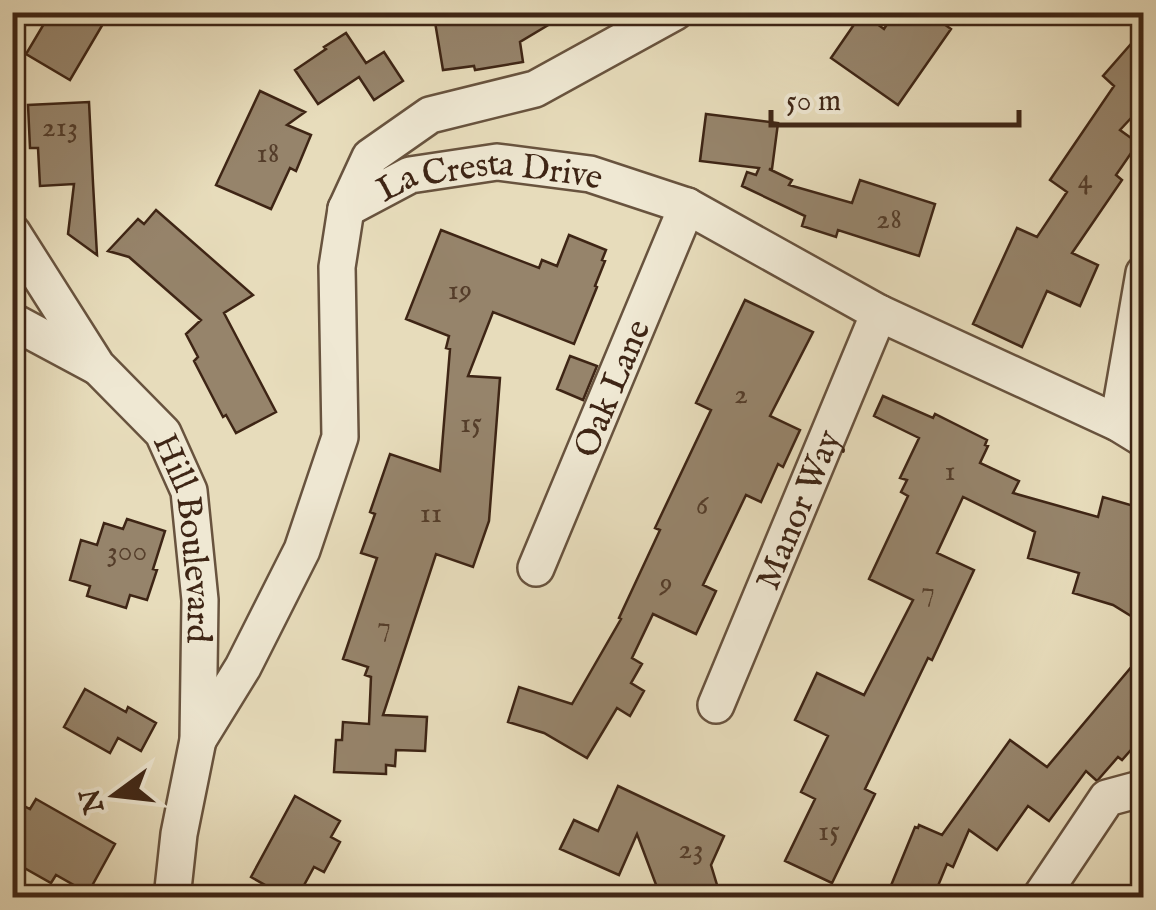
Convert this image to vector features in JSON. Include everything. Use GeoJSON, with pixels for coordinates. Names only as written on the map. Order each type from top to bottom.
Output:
{"type":"FeatureCollection","features":[{"type":"Feature","properties":{"kind":"street"},"geometry":{"type":"LineString","coordinates":[[346,209],[370,157],[430,115],[535,89],[675,12]]}},
{"type":"Feature","properties":{"kind":"street","name":"La Cresta Drive"},"geometry":{"type":"LineString","coordinates":[[198,740],[243,667],[302,550],[340,437],[337,266],[346,209],[410,175],[497,162],[590,174],[687,206],[879,314],[1131,431]]}},
{"type":"Feature","properties":{"kind":"street","name":"Oak Lane"},"geometry":{"type":"LineString","coordinates":[[536,568],[687,206]]}},
{"type":"Feature","properties":{"kind":"street","name":"Hill Boulevard"},"geometry":{"type":"LineString","coordinates":[[12,232],[96,366],[163,433],[189,491],[200,600],[198,740],[179,834],[172,898]]}},
{"type":"Feature","properties":{"kind":"street"},"geometry":{"type":"LineString","coordinates":[[1131,431],[1144,273]]}},
{"type":"Feature","properties":{"kind":"street","name":"Manor Way"},"geometry":{"type":"LineString","coordinates":[[716,705],[879,314]]}},
{"type":"Feature","properties":{"kind":"street"},"geometry":{"type":"LineString","coordinates":[[12,321],[96,366]]}},
{"type":"Feature","properties":{"kind":"street"},"geometry":{"type":"LineString","coordinates":[[1040,898],[1107,798],[1144,788]]}},
{"type":"Feature","properties":{"kind":"building"},"geometry":{"type":"Polygon","coordinates":[[[51,12],[110,12],[70,80],[26,54],[51,12]]]}},
{"type":"Feature","properties":{"kind":"building"},"geometry":{"type":"Polygon","coordinates":[[[456,12],[570,12],[520,42],[523,62],[475,70],[474,66],[443,70],[434,16],[456,12]]]}},
{"type":"Feature","properties":{"kind":"building"},"geometry":{"type":"Polygon","coordinates":[[[895,12],[927,12],[951,29],[898,105],[831,58],[862,13],[884,29],[895,12]]]}},
{"type":"Feature","properties":{"kind":"building"},"geometry":{"type":"Polygon","coordinates":[[[1144,29],[1144,104],[1120,130],[1138,143],[1116,175],[1122,180],[1072,253],[1098,265],[1080,306],[1047,291],[1022,347],[973,324],[1017,228],[1037,237],[1067,192],[1050,180],[1114,86],[1103,76],[1144,29]]]}},
{"type":"Feature","properties":{"kind":"building"},"geometry":{"type":"Polygon","coordinates":[[[346,33],[366,63],[384,52],[403,81],[374,100],[359,77],[318,104],[295,70],[346,33]]]}},
{"type":"Feature","properties":{"kind":"building"},"geometry":{"type":"Polygon","coordinates":[[[260,91],[305,112],[287,125],[311,135],[296,171],[290,168],[271,209],[216,185],[260,91]]]}},
{"type":"Feature","properties":{"kind":"building"},"geometry":{"type":"Polygon","coordinates":[[[89,102],[97,255],[68,234],[74,184],[40,186],[38,148],[30,148],[28,105],[89,102]]]}},
{"type":"Feature","properties":{"kind":"building"},"geometry":{"type":"Polygon","coordinates":[[[706,114],[778,123],[769,169],[792,180],[789,185],[852,203],[860,180],[935,204],[919,256],[838,230],[836,237],[802,226],[805,216],[742,186],[747,172],[756,175],[759,168],[700,161],[706,114]]]}},
{"type":"Feature","properties":{"kind":"building"},"geometry":{"type":"Polygon","coordinates":[[[156,210],[253,295],[224,313],[276,412],[236,433],[226,415],[223,417],[194,361],[198,357],[186,334],[201,320],[129,257],[108,251],[138,219],[144,224],[156,210]]]}},
{"type":"Feature","properties":{"kind":"building"},"geometry":{"type":"Polygon","coordinates":[[[441,230],[539,268],[542,260],[557,266],[569,235],[606,250],[602,260],[605,261],[574,344],[493,312],[468,376],[500,378],[489,521],[473,567],[436,554],[383,715],[427,717],[425,751],[396,750],[395,766],[386,765],[386,774],[334,772],[336,740],[342,740],[343,722],[369,724],[371,677],[365,675],[368,667],[343,659],[377,558],[361,553],[390,454],[440,471],[449,336],[406,319],[441,230]]]}},
{"type":"Feature","properties":{"kind":"building"},"geometry":{"type":"Polygon","coordinates":[[[745,300],[813,332],[770,416],[800,430],[783,467],[778,464],[761,502],[746,495],[703,585],[716,591],[696,634],[653,614],[632,658],[642,664],[631,683],[644,691],[630,716],[617,708],[587,758],[544,733],[508,722],[519,687],[572,704],[621,619],[660,530],[655,528],[711,410],[696,403],[745,300]]]}},
{"type":"Feature","properties":{"kind":"building"},"geometry":{"type":"Polygon","coordinates":[[[570,356],[597,366],[583,400],[557,389],[570,356]]]}},
{"type":"Feature","properties":{"kind":"building"},"geometry":{"type":"Polygon","coordinates":[[[883,396],[933,418],[935,414],[987,440],[980,463],[1019,481],[1013,493],[1098,517],[1103,497],[1144,509],[1144,624],[1113,605],[1073,593],[1079,573],[1028,558],[1035,532],[963,497],[937,553],[974,570],[865,789],[875,794],[832,883],[785,861],[815,799],[801,792],[828,736],[795,720],[817,673],[864,695],[913,600],[869,579],[908,496],[901,492],[907,480],[900,478],[919,438],[874,416],[883,396]]]}},
{"type":"Feature","properties":{"kind":"building"},"geometry":{"type":"Polygon","coordinates":[[[127,519],[165,531],[147,600],[130,595],[126,608],[87,596],[90,586],[70,580],[81,540],[97,545],[104,523],[123,529],[127,519]]]}},
{"type":"Feature","properties":{"kind":"building"},"geometry":{"type":"Polygon","coordinates":[[[1144,652],[1144,735],[1122,760],[1118,757],[1097,781],[1086,771],[1049,821],[1028,806],[997,850],[969,830],[953,867],[947,864],[933,898],[891,898],[894,889],[890,888],[915,827],[919,825],[942,835],[1010,740],[1047,767],[1144,652]]]}},
{"type":"Feature","properties":{"kind":"building"},"geometry":{"type":"Polygon","coordinates":[[[85,689],[126,712],[128,707],[156,723],[141,751],[118,738],[110,753],[64,727],[85,689]]]}},
{"type":"Feature","properties":{"kind":"building"},"geometry":{"type":"Polygon","coordinates":[[[618,786],[724,836],[711,865],[721,898],[661,898],[637,834],[619,875],[560,849],[574,820],[598,831],[618,786]]]}},
{"type":"Feature","properties":{"kind":"building"},"geometry":{"type":"Polygon","coordinates":[[[295,796],[340,821],[331,837],[340,842],[324,872],[314,867],[297,898],[288,898],[251,877],[295,796]]]}},
{"type":"Feature","properties":{"kind":"building"},"geometry":{"type":"Polygon","coordinates":[[[36,799],[115,844],[88,893],[56,875],[51,883],[12,861],[12,800],[30,809],[36,799]]]}}]}
